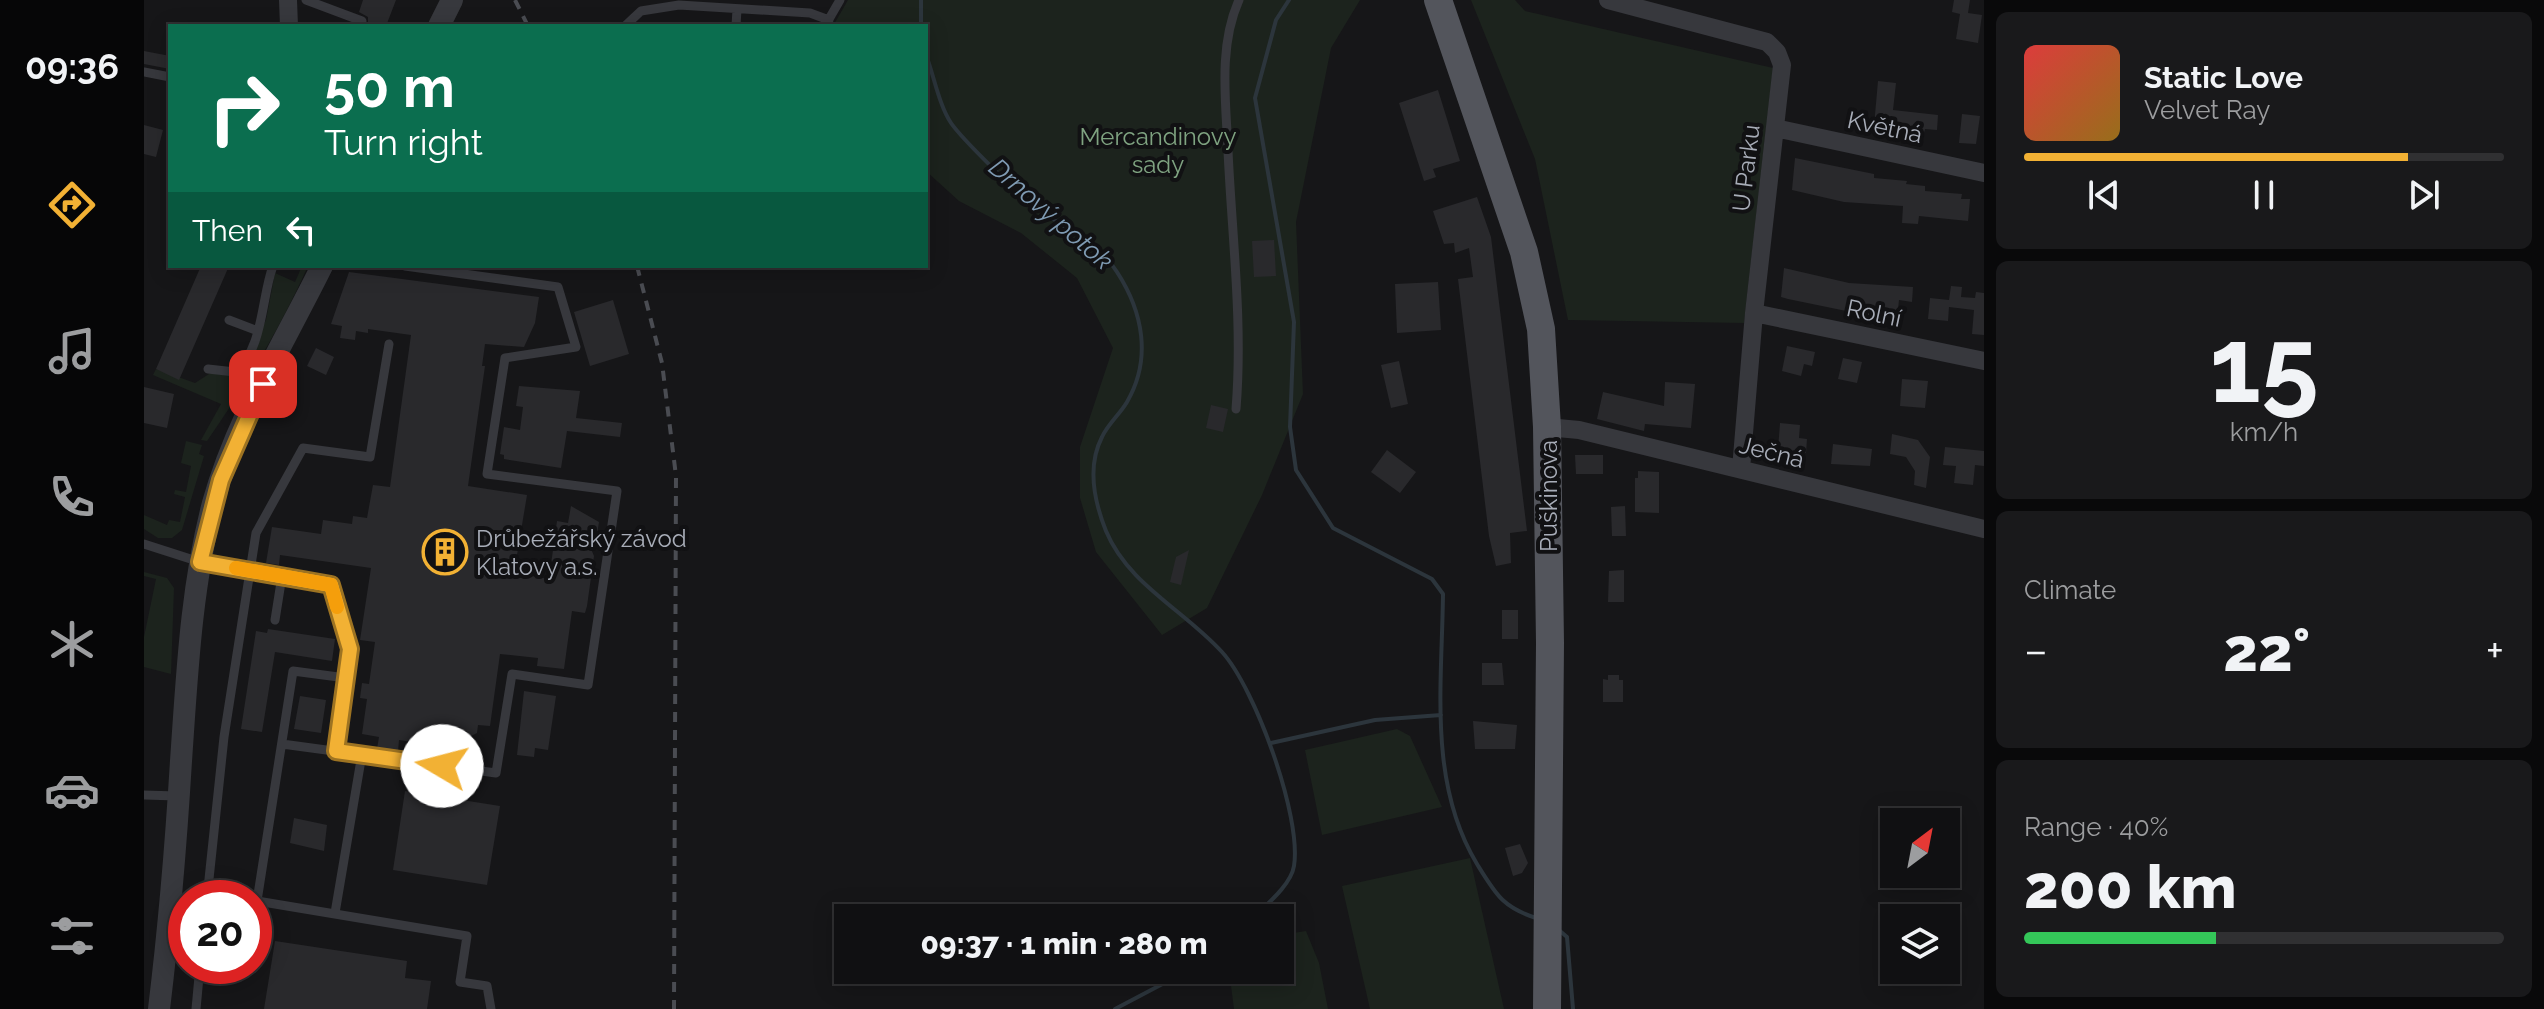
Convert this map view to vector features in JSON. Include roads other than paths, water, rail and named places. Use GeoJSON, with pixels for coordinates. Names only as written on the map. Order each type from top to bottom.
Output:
{"type":"FeatureCollection","features":[{"type":"Feature","properties":{"kind":"main road","name":"Puškinova"},"geometry":{"type":"LineString","coordinates":[[1438,0],[1524,252],[1541,329],[1547,427],[1547,1009]]}},
{"type":"Feature","properties":{"kind":"street"},"geometry":{"type":"LineString","coordinates":[[288,0],[289,24]]}},
{"type":"Feature","properties":{"kind":"street"},"geometry":{"type":"LineString","coordinates":[[440,24],[452,0]]}},
{"type":"Feature","properties":{"kind":"street","name":"U Parku"},"geometry":{"type":"LineString","coordinates":[[1608,0],[1767,42],[1777,52],[1782,65],[1754,313],[1741,469]]}},
{"type":"Feature","properties":{"kind":"street","name":"Květná"},"geometry":{"type":"LineString","coordinates":[[1775,128],[1984,173]]}},
{"type":"Feature","properties":{"kind":"street"},"geometry":{"type":"LineString","coordinates":[[159,1009],[186,678],[200,562],[214,502],[229,458],[321,268]]}},
{"type":"Feature","properties":{"kind":"street","name":"Rolní"},"geometry":{"type":"LineString","coordinates":[[1754,313],[1984,361]]}},
{"type":"Feature","properties":{"kind":"street","name":"Ječná"},"geometry":{"type":"LineString","coordinates":[[1547,427],[1579,430],[1984,529]]}},
{"type":"Feature","properties":{"kind":"lane"},"geometry":{"type":"LineString","coordinates":[[306,0],[350,10],[362,21],[360,24]]}},
{"type":"Feature","properties":{"kind":"lane"},"geometry":{"type":"LineString","coordinates":[[627,24],[641,11],[679,5],[724,4],[737,9],[810,13],[827,23],[840,0]]}},
{"type":"Feature","properties":{"kind":"lane"},"geometry":{"type":"LineString","coordinates":[[1236,409],[1239,350],[1225,73],[1229,26],[1239,0]]}},
{"type":"Feature","properties":{"kind":"lane"},"geometry":{"type":"LineString","coordinates":[[736,24],[737,9]]}},
{"type":"Feature","properties":{"kind":"lane"},"geometry":{"type":"LineString","coordinates":[[144,72],[168,77]]}},
{"type":"Feature","properties":{"kind":"lane"},"geometry":{"type":"LineString","coordinates":[[208,369],[235,372],[242,366],[258,331],[263,293],[272,268]]}},
{"type":"Feature","properties":{"kind":"lane"},"geometry":{"type":"LineString","coordinates":[[282,744],[496,773],[512,674],[588,685],[617,491],[487,474],[505,358],[576,347],[558,287],[423,268]]}},
{"type":"Feature","properties":{"kind":"lane"},"geometry":{"type":"LineString","coordinates":[[229,320],[258,331]]}},
{"type":"Feature","properties":{"kind":"lane"},"geometry":{"type":"LineString","coordinates":[[209,880],[224,737],[256,533],[303,448],[370,457],[389,344]]}},
{"type":"Feature","properties":{"kind":"lane"},"geometry":{"type":"LineString","coordinates":[[144,544],[200,562],[331,585],[350,649],[336,751]]}},
{"type":"Feature","properties":{"kind":"lane"},"geometry":{"type":"LineString","coordinates":[[275,620],[282,576]]}},
{"type":"Feature","properties":{"kind":"lane"},"geometry":{"type":"LineString","coordinates":[[346,678],[293,671],[257,901],[467,936],[460,982],[487,986],[491,1009]]}},
{"type":"Feature","properties":{"kind":"lane"},"geometry":{"type":"LineString","coordinates":[[335,913],[362,754]]}},
{"type":"Feature","properties":{"kind":"lane"},"geometry":{"type":"LineString","coordinates":[[144,795],[178,796]]}},
{"type":"Feature","properties":{"kind":"lane"},"geometry":{"type":"LineString","coordinates":[[196,1009],[198,984]]}},
{"type":"Feature","properties":{"kind":"waterway","name":"Drnový potok"},"geometry":{"type":"LineString","coordinates":[[921,0],[921,24]]}},
{"type":"Feature","properties":{"kind":"waterway"},"geometry":{"type":"LineString","coordinates":[[1289,0],[1276,20],[1255,98],[1294,322],[1290,427],[1296,470],[1333,528],[1432,579],[1443,594],[1441,733],[1451,800],[1461,833],[1495,892],[1517,910],[1539,919]]}},
{"type":"Feature","properties":{"kind":"waterway","name":"Drnový potok"},"geometry":{"type":"LineString","coordinates":[[928,61],[943,108],[957,131],[1029,202],[1101,253],[1117,272],[1133,303],[1141,336],[1140,369],[1127,402],[1097,448],[1094,484],[1098,508],[1106,531],[1128,566],[1222,652],[1235,670],[1261,723],[1283,786],[1295,844],[1292,873],[1268,904]]}},
{"type":"Feature","properties":{"kind":"waterway"},"geometry":{"type":"LineString","coordinates":[[1271,743],[1375,720],[1441,715]]}},
{"type":"Feature","properties":{"kind":"waterway"},"geometry":{"type":"LineString","coordinates":[[1560,931],[1567,937],[1573,1009]]}},
{"type":"Feature","properties":{"kind":"waterway","name":"Drnový potok"},"geometry":{"type":"LineString","coordinates":[[1115,1009],[1162,984]]}},
{"type":"Feature","properties":{"kind":"railway"},"geometry":{"type":"LineString","coordinates":[[515,0],[527,24]]}},
{"type":"Feature","properties":{"kind":"railway"},"geometry":{"type":"LineString","coordinates":[[638,268],[662,363],[676,476],[674,1009]]}},
{"type":"Feature","properties":{"kind":"place","name":"Drůbežářský závod Klatovy a.s."},"geometry":{"type":"Point","coordinates":[445,552]}},
{"type":"Feature","properties":{"kind":"park label","name":"Mercandinovy sady"},"geometry":{"type":"Point","coordinates":[1158,150]}}]}
